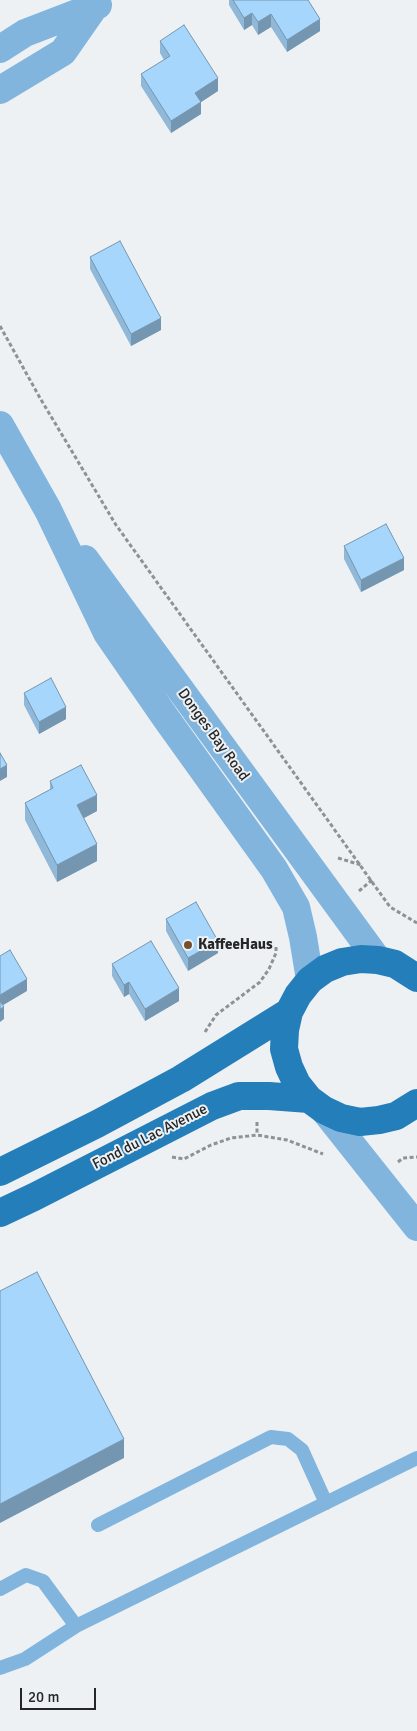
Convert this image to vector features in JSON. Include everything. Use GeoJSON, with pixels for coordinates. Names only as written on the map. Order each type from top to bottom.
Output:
{"type":"FeatureCollection","features":[{"type":"Feature","properties":{"kind":"main road"},"geometry":{"type":"LineString","coordinates":[[415,974],[395,964],[361,959],[342,962],[325,969],[310,980],[298,995],[289,1012],[284,1030],[284,1049],[289,1067],[297,1084],[317,1105],[341,1118],[360,1122],[379,1120],[396,1116],[417,1103]]}},
{"type":"Feature","properties":{"kind":"main road"},"geometry":{"type":"LineString","coordinates":[[0,1172],[97,1124],[174,1082],[289,1012]]}},
{"type":"Feature","properties":{"kind":"main road","name":"Fond du Lac Avenue"},"geometry":{"type":"LineString","coordinates":[[0,1212],[34,1197],[212,1106],[239,1096],[269,1096],[317,1105]]}},
{"type":"Feature","properties":{"kind":"street"},"geometry":{"type":"LineString","coordinates":[[0,49],[25,33],[98,2]]}},
{"type":"Feature","properties":{"kind":"street"},"geometry":{"type":"LineString","coordinates":[[0,90],[63,52],[98,2]]}},
{"type":"Feature","properties":{"kind":"street","name":"Donges Bay Road"},"geometry":{"type":"LineString","coordinates":[[1,428],[48,510],[108,633],[165,717],[274,869],[296,907],[304,937],[310,980]]}},
{"type":"Feature","properties":{"kind":"street","name":"Donges Bay Road"},"geometry":{"type":"LineString","coordinates":[[48,510],[128,616],[176,685],[378,960]]}},
{"type":"Feature","properties":{"kind":"street"},"geometry":{"type":"LineString","coordinates":[[317,1105],[417,1227]]}},
{"type":"Feature","properties":{"kind":"lane"},"geometry":{"type":"LineString","coordinates":[[98,1525],[272,1437],[288,1439],[302,1450],[326,1503]]}},
{"type":"Feature","properties":{"kind":"lane"},"geometry":{"type":"LineString","coordinates":[[0,1668],[25,1659],[76,1626],[417,1458]]}},
{"type":"Feature","properties":{"kind":"lane"},"geometry":{"type":"LineString","coordinates":[[0,1589],[26,1575],[43,1582],[76,1626]]}},
{"type":"Feature","properties":{"kind":"path"},"geometry":{"type":"LineString","coordinates":[[0,326],[116,525],[390,907],[417,923]]}},
{"type":"Feature","properties":{"kind":"path"},"geometry":{"type":"LineString","coordinates":[[216,1015],[260,982],[269,969],[276,953],[276,938]]}},
{"type":"Feature","properties":{"kind":"path"},"geometry":{"type":"LineString","coordinates":[[184,1159],[211,1145],[230,1138],[257,1135],[287,1140],[322,1153],[329,1160]]}},
{"type":"Feature","properties":{"kind":"building"},"geometry":{"type":"Polygon","coordinates":[[[233,0],[308,0],[320,19],[287,40],[271,14],[258,22],[252,13],[244,18],[233,0]]]}},
{"type":"Feature","properties":{"kind":"building"},"geometry":{"type":"Polygon","coordinates":[[[184,25],[218,78],[195,93],[201,102],[171,121],[141,74],[170,56],[160,41],[184,25]]]}},
{"type":"Feature","properties":{"kind":"building"},"geometry":{"type":"Polygon","coordinates":[[[120,241],[161,318],[131,334],[90,257],[120,241]]]}},
{"type":"Feature","properties":{"kind":"building"},"geometry":{"type":"Polygon","coordinates":[[[386,524],[404,558],[361,580],[344,546],[386,524]]]}},
{"type":"Feature","properties":{"kind":"building"},"geometry":{"type":"Polygon","coordinates":[[[51,678],[66,707],[39,722],[24,693],[51,678]]]}},
{"type":"Feature","properties":{"kind":"building"},"geometry":{"type":"Polygon","coordinates":[[[0,753],[7,765],[0,769],[0,753]]]}},
{"type":"Feature","properties":{"kind":"building"},"geometry":{"type":"Polygon","coordinates":[[[81,765],[97,795],[77,805],[97,844],[57,865],[25,803],[53,788],[50,781],[81,765]]]}},
{"type":"Feature","properties":{"kind":"building"},"geometry":{"type":"Polygon","coordinates":[[[196,902],[218,941],[188,958],[166,919],[196,902]]]}},
{"type":"Feature","properties":{"kind":"building"},"geometry":{"type":"Polygon","coordinates":[[[151,941],[179,988],[145,1009],[129,982],[124,985],[112,964],[151,941]]]}},
{"type":"Feature","properties":{"kind":"building"},"geometry":{"type":"Polygon","coordinates":[[[10,950],[27,979],[0,995],[0,956],[10,950]]]}},
{"type":"Feature","properties":{"kind":"building"},"geometry":{"type":"Polygon","coordinates":[[[0,1001],[4,1007],[0,1009],[0,1001]]]}},
{"type":"Feature","properties":{"kind":"building"},"geometry":{"type":"Polygon","coordinates":[[[37,1272],[124,1439],[0,1504],[0,1291],[37,1272]]]}},
{"type":"Feature","properties":{"kind":"place","name":"KaffeeHaus"},"geometry":{"type":"Point","coordinates":[188,945]}}]}
